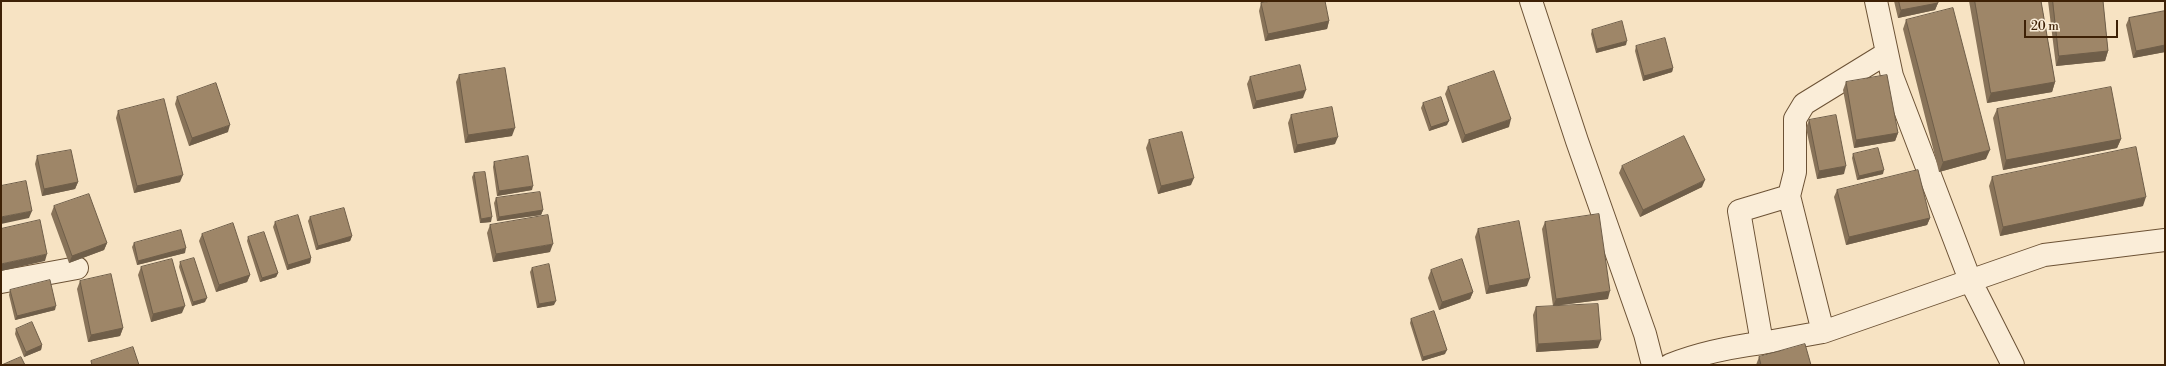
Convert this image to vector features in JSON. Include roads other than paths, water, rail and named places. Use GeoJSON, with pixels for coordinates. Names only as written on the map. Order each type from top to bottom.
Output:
{"type":"FeatureCollection","features":[{"type":"Feature","properties":{"kind":"street"},"geometry":{"type":"LineString","coordinates":[[1531,1],[1577,141],[1645,334],[1653,365]]}},
{"type":"Feature","properties":{"kind":"street"},"geometry":{"type":"LineString","coordinates":[[1876,1],[1892,76],[1970,280],[2013,365]]}},
{"type":"Feature","properties":{"kind":"street"},"geometry":{"type":"LineString","coordinates":[[1823,332],[1789,196],[1795,172],[1795,119],[1804,104],[1887,53]]}},
{"type":"Feature","properties":{"kind":"street"},"geometry":{"type":"LineString","coordinates":[[1762,343],[1739,211],[1789,196]]}},
{"type":"Feature","properties":{"kind":"street"},"geometry":{"type":"LineString","coordinates":[[1670,365],[1690,357],[1724,348],[1823,332],[2044,255],[2165,240]]}},
{"type":"Feature","properties":{"kind":"street"},"geometry":{"type":"LineString","coordinates":[[1,282],[77,268]]}}]}
